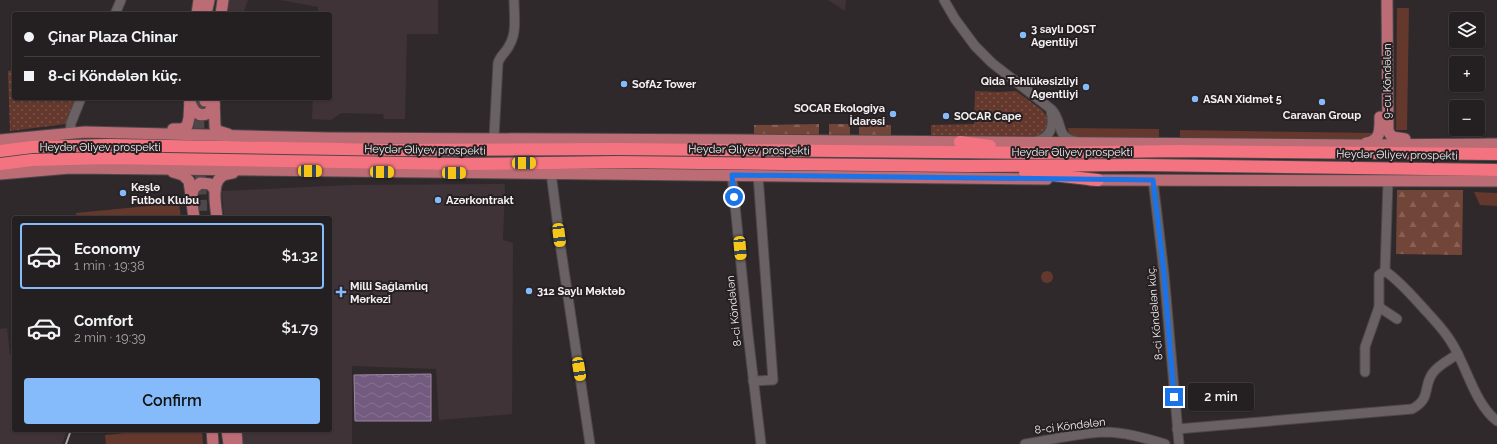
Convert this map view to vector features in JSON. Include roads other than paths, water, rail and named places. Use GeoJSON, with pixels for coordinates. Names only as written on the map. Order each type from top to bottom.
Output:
{"type":"FeatureCollection","features":[{"type":"Feature","properties":{"kind":"highway"},"geometry":{"type":"LineString","coordinates":[[960,142],[1039,153]]}},
{"type":"Feature","properties":{"kind":"highway","name":"Heydər Əliyev prospekti"},"geometry":{"type":"LineString","coordinates":[[0,151],[39,147],[108,145],[399,150],[618,149],[1039,153],[1176,151],[1497,154]]}},
{"type":"Feature","properties":{"kind":"highway","name":"Heydər Əliyev prospekti"},"geometry":{"type":"LineString","coordinates":[[0,164],[32,160],[107,158],[461,164],[618,162],[966,166],[1142,165],[1497,170]]}},
{"type":"Feature","properties":{"kind":"highway"},"geometry":{"type":"LineString","coordinates":[[966,166],[1098,180]]}},
{"type":"Feature","properties":{"kind":"main road"},"geometry":{"type":"LineString","coordinates":[[197,12],[199,0]]}},
{"type":"Feature","properties":{"kind":"main road"},"geometry":{"type":"LineString","coordinates":[[206,12],[209,0]]}},
{"type":"Feature","properties":{"kind":"main road"},"geometry":{"type":"LineString","coordinates":[[213,12],[215,0]]}},
{"type":"Feature","properties":{"kind":"main road"},"geometry":{"type":"LineString","coordinates":[[221,12],[223,0]]}},
{"type":"Feature","properties":{"kind":"main road","name":"9-cu Köndələn"},"geometry":{"type":"LineString","coordinates":[[1359,145],[1374,141],[1380,130],[1381,0]]}},
{"type":"Feature","properties":{"kind":"main road","name":"9-cu Köndələn"},"geometry":{"type":"LineString","coordinates":[[1387,0],[1387,125],[1389,134],[1395,138],[1464,143]]}},
{"type":"Feature","properties":{"kind":"main road"},"geometry":{"type":"LineString","coordinates":[[202,100],[216,128],[221,132],[237,136]]}},
{"type":"Feature","properties":{"kind":"main road"},"geometry":{"type":"LineString","coordinates":[[0,140],[85,132],[182,129],[187,126],[202,100]]}},
{"type":"Feature","properties":{"kind":"main road"},"geometry":{"type":"LineString","coordinates":[[85,132],[328,138],[1359,145],[1464,143],[1497,144]]}},
{"type":"Feature","properties":{"kind":"main road"},"geometry":{"type":"LineString","coordinates":[[0,174],[70,168],[1098,180],[1497,181]]}},
{"type":"Feature","properties":{"kind":"main road"},"geometry":{"type":"LineString","coordinates":[[160,169],[179,174],[187,178],[192,194],[194,216]]}},
{"type":"Feature","properties":{"kind":"main road"},"geometry":{"type":"LineString","coordinates":[[217,216],[215,190],[218,180],[221,177],[240,170]]}},
{"type":"Feature","properties":{"kind":"main road"},"geometry":{"type":"LineString","coordinates":[[192,194],[194,188],[200,183],[210,184],[215,190]]}},
{"type":"Feature","properties":{"kind":"main road"},"geometry":{"type":"LineString","coordinates":[[212,432],[213,444]]}},
{"type":"Feature","properties":{"kind":"main road"},"geometry":{"type":"LineString","coordinates":[[220,432],[221,444]]}},
{"type":"Feature","properties":{"kind":"main road"},"geometry":{"type":"LineString","coordinates":[[228,432],[229,444]]}},
{"type":"Feature","properties":{"kind":"main road"},"geometry":{"type":"LineString","coordinates":[[236,432],[237,444]]}},
{"type":"Feature","properties":{"kind":"street"},"geometry":{"type":"LineString","coordinates":[[117,12],[120,0]]}},
{"type":"Feature","properties":{"kind":"street"},"geometry":{"type":"LineString","coordinates":[[494,138],[498,63],[500,57],[510,45],[514,35],[514,0]]}},
{"type":"Feature","properties":{"kind":"street"},"geometry":{"type":"LineString","coordinates":[[944,0],[974,46],[992,63],[1051,109],[1058,117],[1060,131],[1064,137],[1084,143]]}},
{"type":"Feature","properties":{"kind":"street"},"geometry":{"type":"LineString","coordinates":[[70,133],[71,122],[80,100]]}},
{"type":"Feature","properties":{"kind":"street"},"geometry":{"type":"LineString","coordinates":[[1030,142],[1042,140],[1050,132],[1052,124],[1051,109]]}},
{"type":"Feature","properties":{"kind":"street"},"geometry":{"type":"LineString","coordinates":[[551,173],[563,266],[590,444]]}},
{"type":"Feature","properties":{"kind":"street","name":"8-ci Köndələn"},"geometry":{"type":"LineString","coordinates":[[732,175],[753,382],[761,444]]}},
{"type":"Feature","properties":{"kind":"street"},"geometry":{"type":"LineString","coordinates":[[753,382],[773,380],[758,175]]}},
{"type":"Feature","properties":{"kind":"street","name":"8-ci Köndələn küç."},"geometry":{"type":"LineString","coordinates":[[1153,180],[1164,273],[1179,444]]}},
{"type":"Feature","properties":{"kind":"street"},"geometry":{"type":"LineString","coordinates":[[1385,271],[1388,181]]}},
{"type":"Feature","properties":{"kind":"street"},"geometry":{"type":"LineString","coordinates":[[1365,372],[1365,347],[1379,307],[1379,275],[1385,271]]}},
{"type":"Feature","properties":{"kind":"street"},"geometry":{"type":"LineString","coordinates":[[1385,271],[1394,277],[1439,325],[1453,344],[1484,408],[1497,421]]}},
{"type":"Feature","properties":{"kind":"street"},"geometry":{"type":"LineString","coordinates":[[1379,307],[1397,319]]}},
{"type":"Feature","properties":{"kind":"street"},"geometry":{"type":"LineString","coordinates":[[1177,428],[1412,409],[1420,404],[1424,399],[1433,373],[1439,366],[1458,354]]}},
{"type":"Feature","properties":{"kind":"street","name":"8-ci Köndələn"},"geometry":{"type":"LineString","coordinates":[[1025,444],[1081,434],[1104,432],[1135,436],[1165,444]]}},
{"type":"Feature","properties":{"kind":"water"},"geometry":{"type":"Polygon","coordinates":[[[431,374],[431,421],[355,421],[354,375],[431,374]]]}},
{"type":"Feature","properties":{"kind":"tunnel"},"geometry":{"type":"LineString","coordinates":[[198,101],[202,216]]}},
{"type":"Feature","properties":{"kind":"railway"},"geometry":{"type":"LineString","coordinates":[[66,444],[70,432]]}},
{"type":"Feature","properties":{"kind":"place","name":"3 saylı DOST Agentliyi"},"geometry":{"type":"Point","coordinates":[1023,35]}},
{"type":"Feature","properties":{"kind":"place","name":"SofAz Tower"},"geometry":{"type":"Point","coordinates":[624,84]}},
{"type":"Feature","properties":{"kind":"place","name":"Qida Təhlükəsizliyi Agentliyi"},"geometry":{"type":"Point","coordinates":[1086,87]}},
{"type":"Feature","properties":{"kind":"place","name":"ASAN Xidmət 5"},"geometry":{"type":"Point","coordinates":[1195,99]}},
{"type":"Feature","properties":{"kind":"place","name":"Caravan Group"},"geometry":{"type":"Point","coordinates":[1322,102]}},
{"type":"Feature","properties":{"kind":"place","name":"SOCAR Ekologiya İdarəsi"},"geometry":{"type":"Point","coordinates":[893,114]}},
{"type":"Feature","properties":{"kind":"place","name":"SOCAR Cape"},"geometry":{"type":"Point","coordinates":[946,116]}},
{"type":"Feature","properties":{"kind":"place","name":"Keşlə Futbol Klubu"},"geometry":{"type":"Point","coordinates":[123,193]}},
{"type":"Feature","properties":{"kind":"place","name":"Azərkontrakt"},"geometry":{"type":"Point","coordinates":[438,200]}},
{"type":"Feature","properties":{"kind":"place","name":"312 Saylı Məktəb"},"geometry":{"type":"Point","coordinates":[529,291]}},
{"type":"Feature","properties":{"kind":"place","name":"Milli Sağlamlıq Mərkəzi"},"geometry":{"type":"Point","coordinates":[341,292]}}]}
